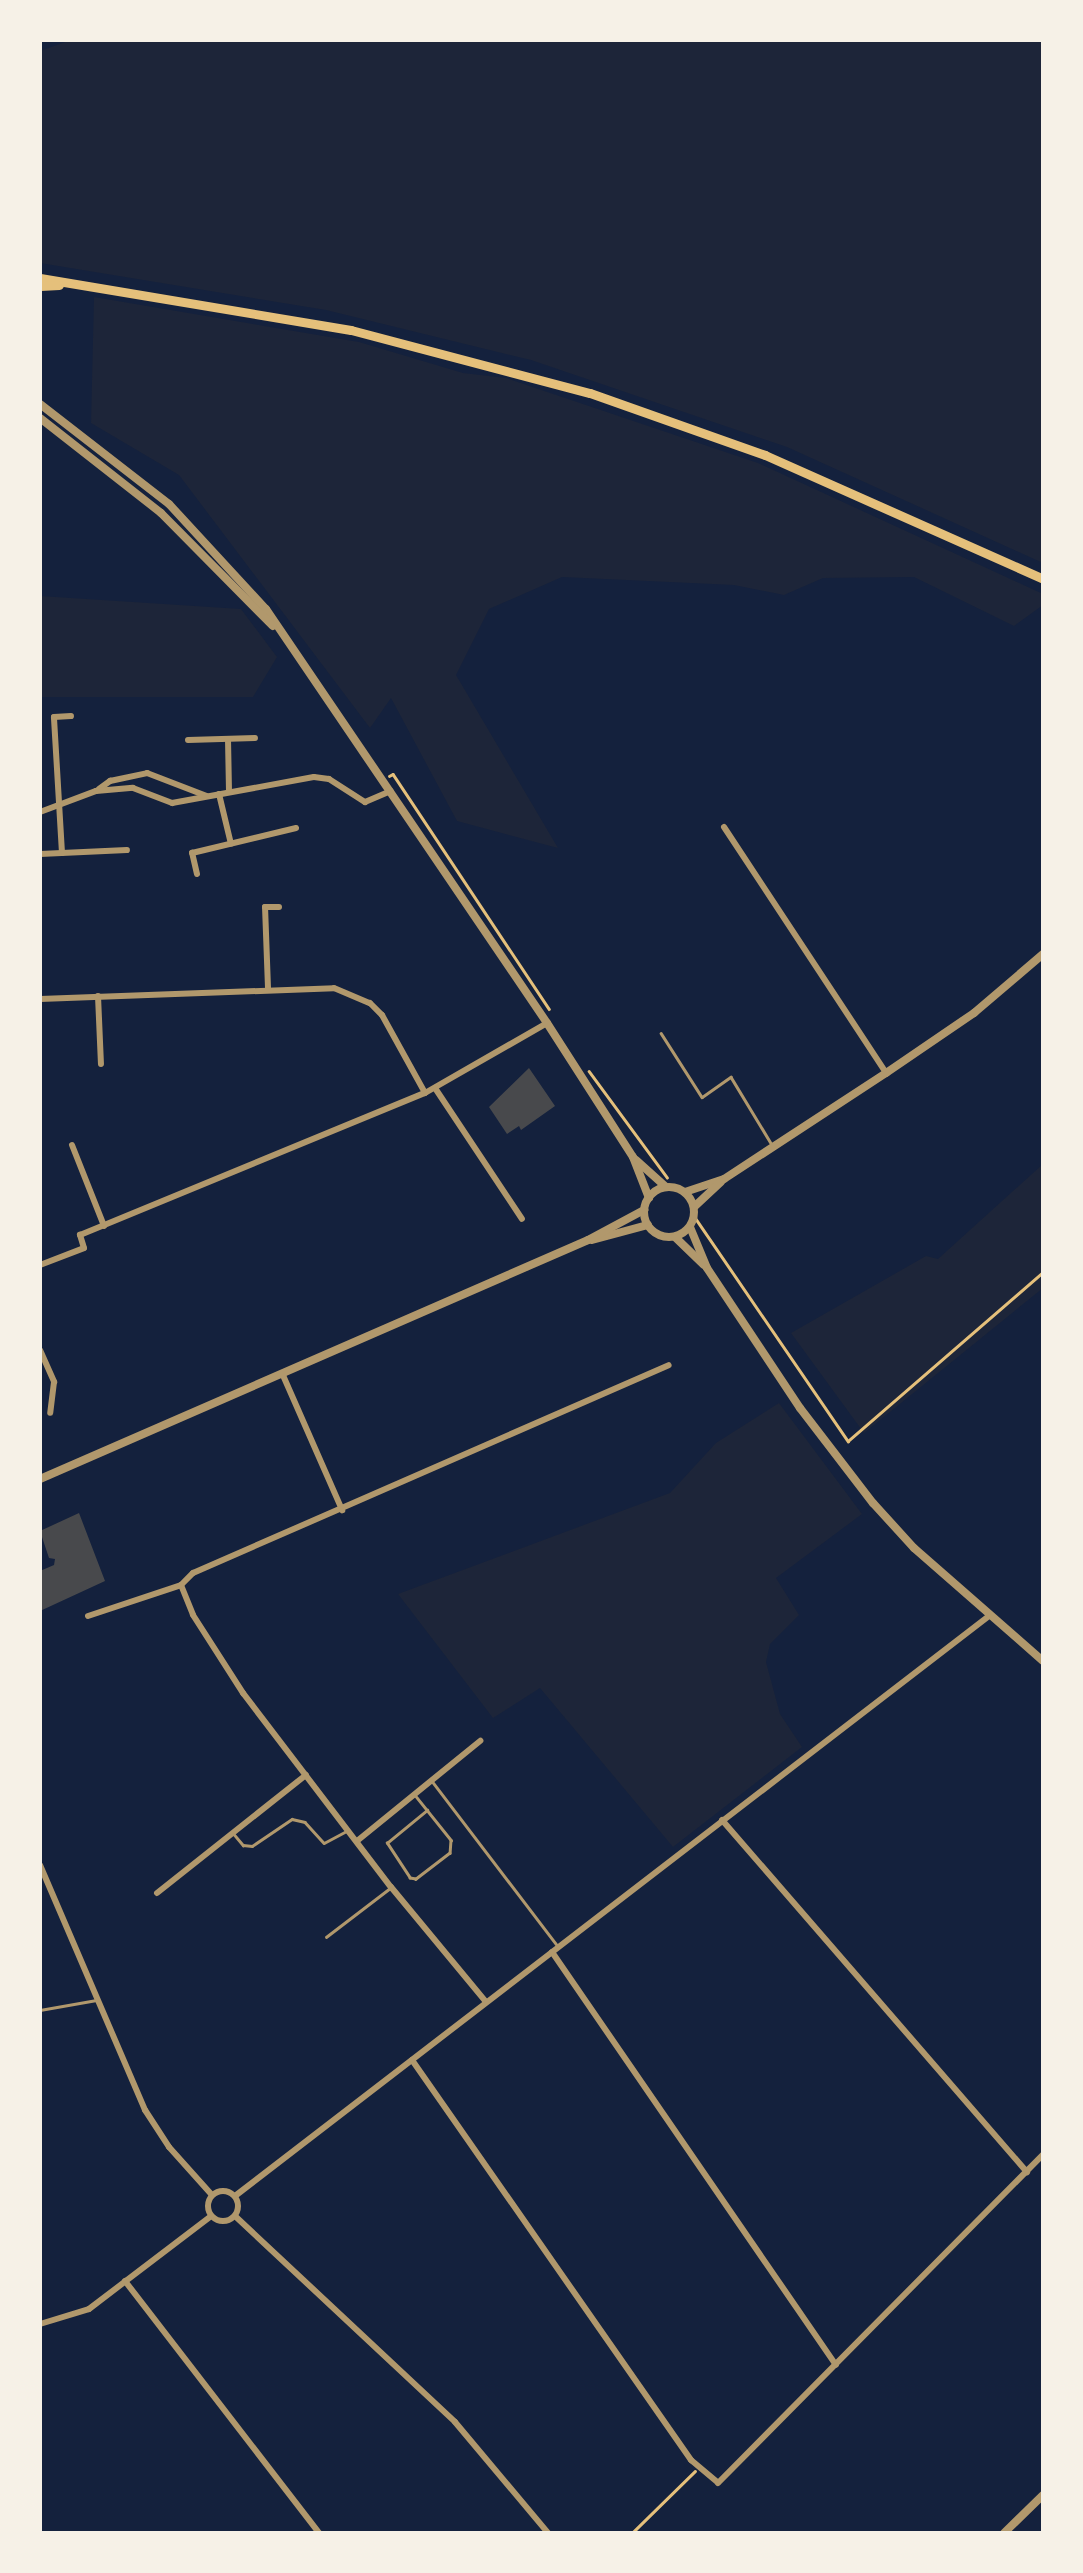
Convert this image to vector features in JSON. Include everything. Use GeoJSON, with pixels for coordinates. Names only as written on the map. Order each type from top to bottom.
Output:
{"type":"FeatureCollection","features":[{"type":"Feature","properties":{"kind":"main road"},"geometry":{"type":"LineString","coordinates":[[40,278],[166,296],[351,330],[590,393],[766,455],[1043,580]]}},
{"type":"Feature","properties":{"kind":"main road"},"geometry":{"type":"LineString","coordinates":[[40,286],[71,284]]}},
{"type":"Feature","properties":{"kind":"street"},"geometry":{"type":"LineString","coordinates":[[40,404],[121,465],[204,537],[294,647],[547,1022],[633,1157],[648,1198],[644,1210],[648,1225],[660,1236],[675,1237],[690,1227]]}},
{"type":"Feature","properties":{"kind":"street"},"geometry":{"type":"LineString","coordinates":[[40,418],[173,524],[294,647]]}},
{"type":"Feature","properties":{"kind":"street"},"geometry":{"type":"LineString","coordinates":[[62,853],[54,716],[70,716]]}},
{"type":"Feature","properties":{"kind":"street"},"geometry":{"type":"LineString","coordinates":[[188,740],[255,738]]}},
{"type":"Feature","properties":{"kind":"street"},"geometry":{"type":"LineString","coordinates":[[228,739],[230,792]]}},
{"type":"Feature","properties":{"kind":"street"},"geometry":{"type":"LineString","coordinates":[[96,791],[110,781],[147,773],[208,796]]}},
{"type":"Feature","properties":{"kind":"street"},"geometry":{"type":"LineString","coordinates":[[40,812],[96,791],[134,788],[172,803],[314,776],[329,780],[364,802],[391,791]]}},
{"type":"Feature","properties":{"kind":"street"},"geometry":{"type":"LineString","coordinates":[[219,794],[231,844]]}},
{"type":"Feature","properties":{"kind":"street"},"geometry":{"type":"LineString","coordinates":[[724,827],[886,1073]]}},
{"type":"Feature","properties":{"kind":"street"},"geometry":{"type":"LineString","coordinates":[[197,874],[192,853],[296,828]]}},
{"type":"Feature","properties":{"kind":"street"},"geometry":{"type":"LineString","coordinates":[[40,854],[128,850]]}},
{"type":"Feature","properties":{"kind":"street"},"geometry":{"type":"LineString","coordinates":[[268,988],[265,907],[278,907]]}},
{"type":"Feature","properties":{"kind":"street"},"geometry":{"type":"LineString","coordinates":[[633,1157],[669,1187],[685,1192],[724,1178],[974,1013],[1043,954]]}},
{"type":"Feature","properties":{"kind":"street"},"geometry":{"type":"LineString","coordinates":[[40,999],[334,988],[370,1003],[425,1093]]}},
{"type":"Feature","properties":{"kind":"street"},"geometry":{"type":"LineString","coordinates":[[98,996],[101,1064]]}},
{"type":"Feature","properties":{"kind":"street"},"geometry":{"type":"LineString","coordinates":[[40,1266],[84,1248],[80,1235],[425,1093],[547,1022]]}},
{"type":"Feature","properties":{"kind":"street"},"geometry":{"type":"LineString","coordinates":[[435,1088],[522,1219]]}},
{"type":"Feature","properties":{"kind":"street"},"geometry":{"type":"LineString","coordinates":[[72,1145],[104,1226]]}},
{"type":"Feature","properties":{"kind":"street"},"geometry":{"type":"LineString","coordinates":[[724,1178],[694,1212],[690,1227],[707,1268],[800,1408],[874,1503],[914,1548],[1043,1661]]}},
{"type":"Feature","properties":{"kind":"street"},"geometry":{"type":"LineString","coordinates":[[648,1198],[669,1187]]}},
{"type":"Feature","properties":{"kind":"street"},"geometry":{"type":"LineString","coordinates":[[685,1192],[694,1212]]}},
{"type":"Feature","properties":{"kind":"street"},"geometry":{"type":"LineString","coordinates":[[40,1480],[588,1240],[644,1210]]}},
{"type":"Feature","properties":{"kind":"street"},"geometry":{"type":"LineString","coordinates":[[588,1240],[648,1225]]}},
{"type":"Feature","properties":{"kind":"street"},"geometry":{"type":"LineString","coordinates":[[675,1237],[707,1268]]}},
{"type":"Feature","properties":{"kind":"street"},"geometry":{"type":"LineString","coordinates":[[40,1350],[54,1382],[50,1413]]}},
{"type":"Feature","properties":{"kind":"street"},"geometry":{"type":"LineString","coordinates":[[88,1616],[181,1585],[193,1573],[669,1364]]}},
{"type":"Feature","properties":{"kind":"street"},"geometry":{"type":"LineString","coordinates":[[282,1373],[342,1510]]}},
{"type":"Feature","properties":{"kind":"street"},"geometry":{"type":"LineString","coordinates":[[181,1585],[193,1615],[244,1693],[391,1887],[486,2002]]}},
{"type":"Feature","properties":{"kind":"street"},"geometry":{"type":"LineString","coordinates":[[235,2196],[989,1616]]}},
{"type":"Feature","properties":{"kind":"street"},"geometry":{"type":"LineString","coordinates":[[357,1842],[480,1742]]}},
{"type":"Feature","properties":{"kind":"street"},"geometry":{"type":"LineString","coordinates":[[157,1893],[306,1775]]}},
{"type":"Feature","properties":{"kind":"street"},"geometry":{"type":"LineString","coordinates":[[722,1820],[1027,2172]]}},
{"type":"Feature","properties":{"kind":"street"},"geometry":{"type":"LineString","coordinates":[[40,1865],[146,2110],[169,2147],[212,2196]]}},
{"type":"Feature","properties":{"kind":"street"},"geometry":{"type":"LineString","coordinates":[[555,1949],[836,2365]]}},
{"type":"Feature","properties":{"kind":"street"},"geometry":{"type":"LineString","coordinates":[[412,2060],[710,2481],[724,2480],[1043,2155]]}},
{"type":"Feature","properties":{"kind":"street"},"geometry":{"type":"LineString","coordinates":[[224,2191],[235,2196],[235,2216],[223,2222],[211,2216],[208,2206],[212,2196],[224,2191]]}},
{"type":"Feature","properties":{"kind":"street"},"geometry":{"type":"LineString","coordinates":[[40,2324],[89,2309],[211,2216]]}},
{"type":"Feature","properties":{"kind":"street"},"geometry":{"type":"LineString","coordinates":[[235,2216],[455,2422],[548,2533]]}},
{"type":"Feature","properties":{"kind":"street"},"geometry":{"type":"LineString","coordinates":[[125,2281],[319,2533]]}},
{"type":"Feature","properties":{"kind":"street"},"geometry":{"type":"LineString","coordinates":[[1004,2533],[1043,2494]]}},
{"type":"Feature","properties":{"kind":"lane"},"geometry":{"type":"LineString","coordinates":[[661,1033],[702,1097],[731,1077],[774,1148]]}},
{"type":"Feature","properties":{"kind":"lane"},"geometry":{"type":"LineString","coordinates":[[431,1780],[555,1949]]}},
{"type":"Feature","properties":{"kind":"lane"},"geometry":{"type":"LineString","coordinates":[[414,1794],[427,1810],[451,1840],[450,1853],[416,1879],[410,1878],[387,1844],[427,1810]]}},
{"type":"Feature","properties":{"kind":"lane"},"geometry":{"type":"LineString","coordinates":[[233,1833],[243,1845],[252,1846],[292,1818],[304,1822],[324,1844],[348,1830]]}},
{"type":"Feature","properties":{"kind":"lane"},"geometry":{"type":"LineString","coordinates":[[326,1937],[391,1887]]}},
{"type":"Feature","properties":{"kind":"lane"},"geometry":{"type":"LineString","coordinates":[[40,2010],[96,2000]]}},
{"type":"Feature","properties":{"kind":"path"},"geometry":{"type":"LineString","coordinates":[[384,779],[393,774],[557,1022]]}},
{"type":"Feature","properties":{"kind":"path"},"geometry":{"type":"LineString","coordinates":[[588,1069],[669,1187]]}},
{"type":"Feature","properties":{"kind":"path"},"geometry":{"type":"LineString","coordinates":[[694,1212],[848,1440],[1043,1272]]}},
{"type":"Feature","properties":{"kind":"path"},"geometry":{"type":"LineString","coordinates":[[632,2533],[698,2468]]}},
{"type":"Feature","properties":{"kind":"shaded area"},"geometry":{"type":"Polygon","coordinates":[[[71,40],[1043,40],[1043,563],[787,447],[531,360],[326,310],[40,263],[40,51],[71,40]]]}},
{"type":"Feature","properties":{"kind":"shaded area"},"geometry":{"type":"Polygon","coordinates":[[[94,297],[359,342],[463,373],[506,378],[758,463],[1043,594],[1043,605],[1014,626],[914,577],[823,578],[784,595],[734,585],[562,577],[489,609],[456,675],[558,848],[457,821],[391,698],[370,728],[179,475],[91,423],[94,297]]]}},
{"type":"Feature","properties":{"kind":"shaded area"},"geometry":{"type":"Polygon","coordinates":[[[40,596],[241,609],[277,657],[253,697],[40,697],[40,596]]]}},
{"type":"Feature","properties":{"kind":"shaded area"},"geometry":{"type":"Polygon","coordinates":[[[1043,1164],[1043,1288],[864,1433],[791,1333],[926,1256],[938,1259],[1043,1164]]]}},
{"type":"Feature","properties":{"kind":"shaded area"},"geometry":{"type":"Polygon","coordinates":[[[779,1403],[862,1514],[776,1578],[799,1615],[770,1644],[766,1662],[780,1714],[802,1747],[673,1847],[540,1688],[493,1718],[398,1594],[670,1493],[716,1443],[779,1403]]]}},
{"type":"Feature","properties":{"kind":"building"},"geometry":{"type":"Polygon","coordinates":[[[529,1068],[555,1106],[521,1130],[519,1126],[507,1134],[489,1107],[529,1068]]]}},
{"type":"Feature","properties":{"kind":"building"},"geometry":{"type":"Polygon","coordinates":[[[79,1513],[105,1581],[40,1611],[40,1571],[54,1565],[55,1559],[49,1558],[40,1531],[79,1513]]]}}]}
